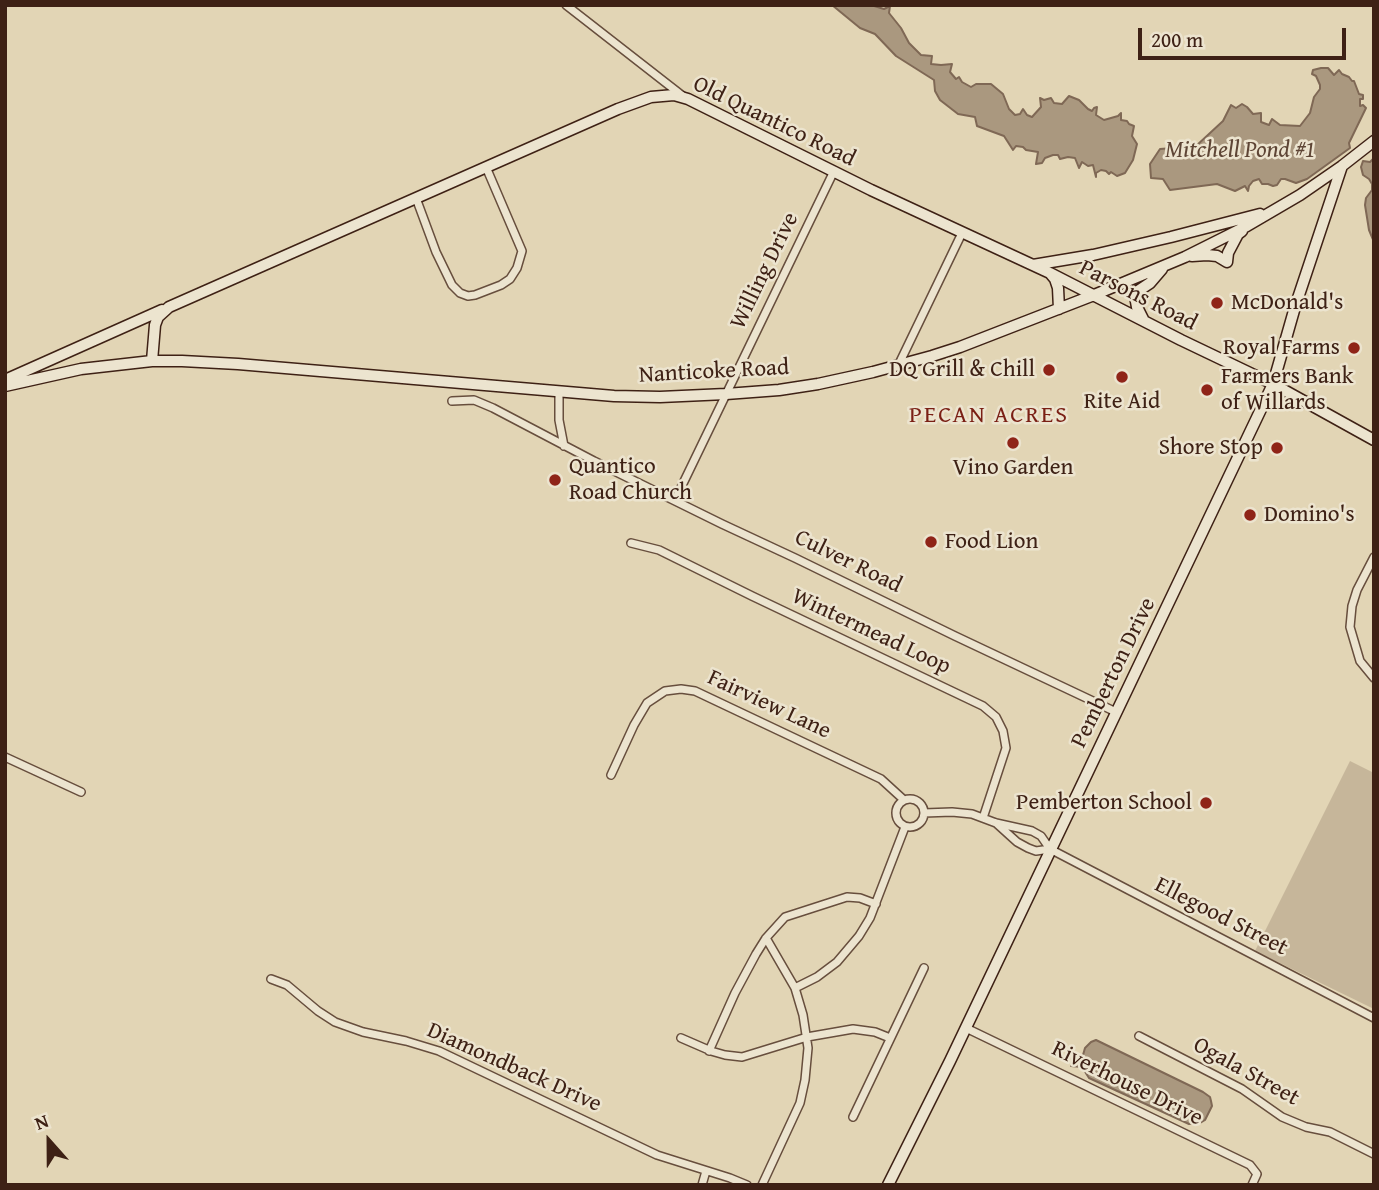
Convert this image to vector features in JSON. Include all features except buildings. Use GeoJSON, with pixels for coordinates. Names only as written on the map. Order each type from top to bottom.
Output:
{"type":"FeatureCollection","features":[{"type":"Feature","properties":{"kind":"street"},"geometry":{"type":"LineString","coordinates":[[566,5],[688,99]]}},
{"type":"Feature","properties":{"kind":"street","name":"Old Quantico Road"},"geometry":{"type":"LineString","coordinates":[[5,380],[486,167],[641,100],[663,95],[688,99],[1032,265]]}},
{"type":"Feature","properties":{"kind":"street","name":"Nanticoke Road"},"geometry":{"type":"LineString","coordinates":[[5,386],[98,366],[152,361],[238,364],[559,392],[649,397],[779,390],[849,378],[960,347],[1185,257],[1275,211],[1374,141]]}},
{"type":"Feature","properties":{"kind":"street","name":"Pemberton Drive"},"geometry":{"type":"LineString","coordinates":[[888,1185],[966,1028],[1273,384],[1295,307],[1342,166]]}},
{"type":"Feature","properties":{"kind":"street"},"geometry":{"type":"LineString","coordinates":[[416,198],[436,252],[452,285],[468,296],[501,285],[510,279],[517,268],[522,251],[486,167]]}},
{"type":"Feature","properties":{"kind":"street","name":"Willing Drive"},"geometry":{"type":"LineString","coordinates":[[675,500],[834,171]]}},
{"type":"Feature","properties":{"kind":"street"},"geometry":{"type":"LineString","coordinates":[[1032,265],[1093,255],[1275,211]]}},
{"type":"Feature","properties":{"kind":"street"},"geometry":{"type":"LineString","coordinates":[[1185,257],[1217,256],[1227,262],[1228,253],[1238,234],[1247,226]]}},
{"type":"Feature","properties":{"kind":"street"},"geometry":{"type":"LineString","coordinates":[[898,366],[962,233]]}},
{"type":"Feature","properties":{"kind":"street","name":"Parsons Road"},"geometry":{"type":"LineString","coordinates":[[1032,265],[1273,384],[1374,440]]}},
{"type":"Feature","properties":{"kind":"street"},"geometry":{"type":"LineString","coordinates":[[1144,321],[1135,296],[1166,265]]}},
{"type":"Feature","properties":{"kind":"street"},"geometry":{"type":"LineString","coordinates":[[1050,273],[1058,288],[1059,309]]}},
{"type":"Feature","properties":{"kind":"street"},"geometry":{"type":"LineString","coordinates":[[152,361],[155,325],[158,317],[169,307]]}},
{"type":"Feature","properties":{"kind":"street"},"geometry":{"type":"LineString","coordinates":[[559,392],[559,420],[564,446]]}},
{"type":"Feature","properties":{"kind":"street","name":"Culver Road"},"geometry":{"type":"LineString","coordinates":[[452,401],[474,400],[493,408],[564,446],[1116,712]]}},
{"type":"Feature","properties":{"kind":"street","name":"Wintermead Loop"},"geometry":{"type":"LineString","coordinates":[[631,543],[659,550],[983,706],[996,717],[1003,731],[1006,748],[983,818]]}},
{"type":"Feature","properties":{"kind":"street"},"geometry":{"type":"LineString","coordinates":[[1374,557],[1357,590],[1350,627],[1360,661],[1374,678]]}},
{"type":"Feature","properties":{"kind":"street","name":"Fairview Lane"},"geometry":{"type":"LineString","coordinates":[[611,775],[634,725],[648,703],[666,691],[681,689],[695,691],[870,773],[881,779],[904,800]]}},
{"type":"Feature","properties":{"kind":"street"},"geometry":{"type":"LineString","coordinates":[[5,757],[81,792]]}},
{"type":"Feature","properties":{"kind":"street"},"geometry":{"type":"LineString","coordinates":[[911,799],[919,802],[924,813],[919,825],[914,827],[905,827],[895,814],[897,807],[904,800],[911,799]]}},
{"type":"Feature","properties":{"kind":"street"},"geometry":{"type":"LineString","coordinates":[[924,813],[972,814],[996,823],[1032,831],[1041,836],[1050,849],[1036,851],[1028,848],[996,823]]}},
{"type":"Feature","properties":{"kind":"street"},"geometry":{"type":"LineString","coordinates":[[795,988],[828,969],[845,953],[865,927],[905,827]]}},
{"type":"Feature","properties":{"kind":"street","name":"Ellegood Street"},"geometry":{"type":"LineString","coordinates":[[1050,849],[1374,1018]]}},
{"type":"Feature","properties":{"kind":"street"},"geometry":{"type":"LineString","coordinates":[[709,1051],[735,993],[766,938],[785,917],[847,897],[876,904]]}},
{"type":"Feature","properties":{"kind":"street"},"geometry":{"type":"LineString","coordinates":[[762,1185],[803,1093],[808,1058],[803,1014],[795,988],[766,938]]}},
{"type":"Feature","properties":{"kind":"street"},"geometry":{"type":"LineString","coordinates":[[853,1117],[924,968]]}},
{"type":"Feature","properties":{"kind":"street","name":"Diamondback Drive"},"geometry":{"type":"LineString","coordinates":[[271,979],[287,985],[318,1011],[335,1021],[363,1032],[439,1051],[657,1156],[747,1185]]}},
{"type":"Feature","properties":{"kind":"street","name":"Riverhouse Drive"},"geometry":{"type":"LineString","coordinates":[[966,1028],[1250,1165],[1257,1174],[1252,1185]]}},
{"type":"Feature","properties":{"kind":"street"},"geometry":{"type":"LineString","coordinates":[[681,1038],[709,1051],[742,1056],[807,1037],[853,1029],[875,1032],[890,1038]]}},
{"type":"Feature","properties":{"kind":"street","name":"Ogala Street"},"geometry":{"type":"LineString","coordinates":[[1139,1036],[1242,1089],[1282,1117],[1306,1127],[1330,1132],[1374,1154]]}},
{"type":"Feature","properties":{"kind":"street"},"geometry":{"type":"LineString","coordinates":[[702,1185],[706,1171]]}},
{"type":"Feature","properties":{"kind":"shaded area"},"geometry":{"type":"Polygon","coordinates":[[[1350,761],[1374,773],[1374,1009],[1255,951],[1350,761]]]}},
{"type":"Feature","properties":{"kind":"water"},"geometry":{"type":"Polygon","coordinates":[[[832,5],[871,5],[884,9],[890,6],[889,13],[909,43],[921,55],[932,56],[931,64],[952,64],[950,72],[956,79],[959,77],[971,87],[976,84],[991,84],[1003,94],[1009,109],[1015,115],[1020,114],[1023,109],[1032,117],[1041,107],[1040,98],[1051,98],[1054,103],[1062,104],[1069,96],[1079,100],[1092,111],[1097,107],[1096,115],[1104,120],[1121,113],[1121,120],[1134,126],[1132,136],[1137,144],[1133,160],[1125,173],[1117,176],[1101,170],[1096,173],[1096,177],[1093,165],[1088,166],[1082,162],[1079,168],[1075,158],[1060,159],[1058,155],[1053,155],[1036,164],[1038,152],[1016,146],[1013,150],[1004,136],[977,126],[975,117],[958,114],[940,100],[935,91],[934,80],[896,56],[875,34],[860,28],[832,5]]]}},
{"type":"Feature","properties":{"kind":"water","name":"Mitchell Pond #1"},"geometry":{"type":"Polygon","coordinates":[[[1328,68],[1334,75],[1339,70],[1354,81],[1359,94],[1363,95],[1360,106],[1366,108],[1349,143],[1350,148],[1307,179],[1296,183],[1281,179],[1273,186],[1262,184],[1259,179],[1253,181],[1248,191],[1245,186],[1235,191],[1217,184],[1170,190],[1163,179],[1151,178],[1150,164],[1160,149],[1173,148],[1190,157],[1200,155],[1196,146],[1223,121],[1231,105],[1236,108],[1242,104],[1253,114],[1261,113],[1261,122],[1269,125],[1272,119],[1280,125],[1300,126],[1310,113],[1314,97],[1320,89],[1316,76],[1312,74],[1313,70],[1328,68]]]}},
{"type":"Feature","properties":{"kind":"water"},"geometry":{"type":"Polygon","coordinates":[[[1374,158],[1374,242],[1365,205],[1372,184],[1363,175],[1361,167],[1363,161],[1370,162],[1374,158]]]}},
{"type":"Feature","properties":{"kind":"water"},"geometry":{"type":"Polygon","coordinates":[[[1096,1040],[1210,1097],[1212,1106],[1205,1120],[1189,1124],[1089,1078],[1082,1067],[1071,1066],[1081,1062],[1085,1048],[1096,1040]]]}},
{"type":"Feature","properties":{"kind":"place","name":"McDonald's"},"geometry":{"type":"Point","coordinates":[1217,303]}},
{"type":"Feature","properties":{"kind":"place","name":"Royal Farms"},"geometry":{"type":"Point","coordinates":[1354,348]}},
{"type":"Feature","properties":{"kind":"place","name":"DQ Grill & Chill"},"geometry":{"type":"Point","coordinates":[1049,370]}},
{"type":"Feature","properties":{"kind":"place","name":"Rite Aid"},"geometry":{"type":"Point","coordinates":[1122,377]}},
{"type":"Feature","properties":{"kind":"place","name":"Farmers Bank of Willards"},"geometry":{"type":"Point","coordinates":[1207,390]}},
{"type":"Feature","properties":{"kind":"place","name":"Vino Garden"},"geometry":{"type":"Point","coordinates":[1013,443]}},
{"type":"Feature","properties":{"kind":"place","name":"Shore Stop"},"geometry":{"type":"Point","coordinates":[1277,448]}},
{"type":"Feature","properties":{"kind":"place","name":"Quantico Road Church"},"geometry":{"type":"Point","coordinates":[555,480]}},
{"type":"Feature","properties":{"kind":"place","name":"Domino's"},"geometry":{"type":"Point","coordinates":[1250,515]}},
{"type":"Feature","properties":{"kind":"place","name":"Food Lion"},"geometry":{"type":"Point","coordinates":[931,542]}},
{"type":"Feature","properties":{"kind":"place","name":"Pemberton School"},"geometry":{"type":"Point","coordinates":[1206,803]}},
{"type":"Feature","properties":{"kind":"district","name":"PECAN ACRES"},"geometry":{"type":"Point","coordinates":[989,416]}}]}
